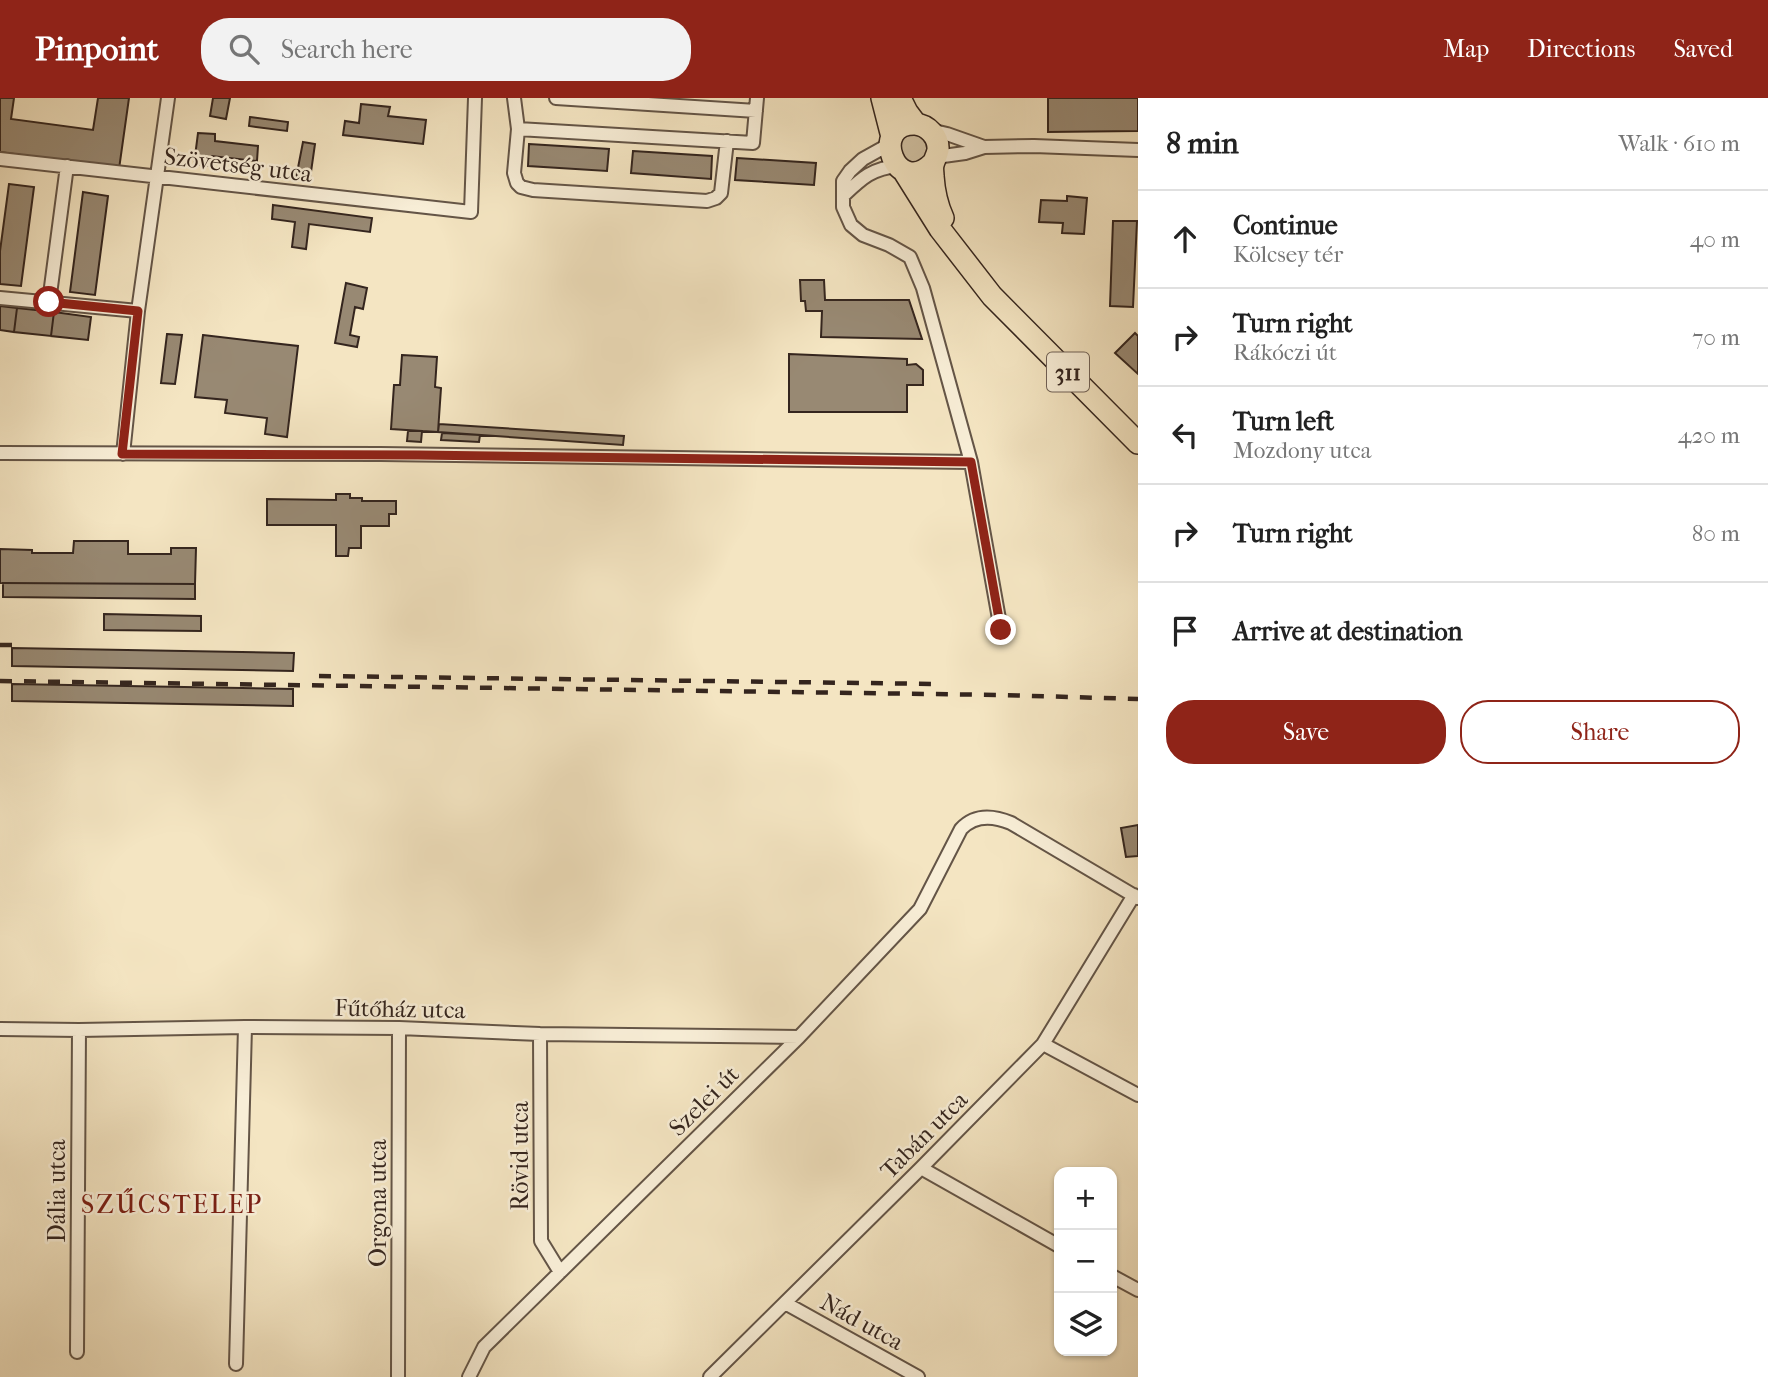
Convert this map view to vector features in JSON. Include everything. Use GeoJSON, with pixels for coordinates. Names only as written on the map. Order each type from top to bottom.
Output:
{"type":"FeatureCollection","features":[{"type":"Feature","properties":{"kind":"main road","name":"311"},"geometry":{"type":"LineString","coordinates":[[883,98],[891,140],[891,156],[940,229],[998,302],[1138,443]]}},
{"type":"Feature","properties":{"kind":"main road","name":"311"},"geometry":{"type":"LineString","coordinates":[[900,98],[907,112],[935,136],[935,191],[939,208],[974,274]]}},
{"type":"Feature","properties":{"kind":"main road"},"geometry":{"type":"LineString","coordinates":[[891,140],[902,127],[923,127]]}},
{"type":"Feature","properties":{"kind":"main road"},"geometry":{"type":"LineString","coordinates":[[900,168],[911,173],[920,172],[935,160]]}},
{"type":"Feature","properties":{"kind":"street"},"geometry":{"type":"LineString","coordinates":[[122,454],[138,311],[169,98]]}},
{"type":"Feature","properties":{"kind":"street","name":"Szövetség utca"},"geometry":{"type":"LineString","coordinates":[[0,159],[471,212],[475,98]]}},
{"type":"Feature","properties":{"kind":"street"},"geometry":{"type":"LineString","coordinates":[[514,98],[518,129],[514,173],[521,187],[533,190],[707,201],[721,193],[727,141]]}},
{"type":"Feature","properties":{"kind":"street"},"geometry":{"type":"LineString","coordinates":[[518,129],[753,143],[756,104],[543,98]]}},
{"type":"Feature","properties":{"kind":"street"},"geometry":{"type":"LineString","coordinates":[[923,127],[984,147]]}},
{"type":"Feature","properties":{"kind":"street"},"geometry":{"type":"LineString","coordinates":[[891,140],[850,171],[843,181],[844,207],[850,225],[863,236],[889,245],[910,257],[923,288],[971,462],[1001,630]]}},
{"type":"Feature","properties":{"kind":"street"},"geometry":{"type":"LineString","coordinates":[[935,160],[984,147],[1138,150]]}},
{"type":"Feature","properties":{"kind":"street"},"geometry":{"type":"LineString","coordinates":[[49,302],[67,166]]}},
{"type":"Feature","properties":{"kind":"street"},"geometry":{"type":"LineString","coordinates":[[843,196],[870,173],[883,167],[900,168]]}},
{"type":"Feature","properties":{"kind":"street"},"geometry":{"type":"LineString","coordinates":[[0,298],[138,311]]}},
{"type":"Feature","properties":{"kind":"street"},"geometry":{"type":"LineString","coordinates":[[0,453],[971,462]]}},
{"type":"Feature","properties":{"kind":"street","name":"Szelei út"},"geometry":{"type":"LineString","coordinates":[[469,1377],[484,1348],[799,1037],[920,909],[967,822],[978,818],[1001,819],[1011,823],[1136,896]]}},
{"type":"Feature","properties":{"kind":"street","name":"Tabán utca"},"geometry":{"type":"LineString","coordinates":[[710,1377],[1043,1044],[1136,896]]}},
{"type":"Feature","properties":{"kind":"street"},"geometry":{"type":"LineString","coordinates":[[236,1364],[245,1027]]}},
{"type":"Feature","properties":{"kind":"street","name":"Fűtőház utca"},"geometry":{"type":"LineString","coordinates":[[0,1029],[399,1028],[540,1034],[799,1037]]}},
{"type":"Feature","properties":{"kind":"street","name":"Orgona utca"},"geometry":{"type":"LineString","coordinates":[[398,1377],[399,1028]]}},
{"type":"Feature","properties":{"kind":"street","name":"Dália utca"},"geometry":{"type":"LineString","coordinates":[[76,1352],[79,1030]]}},
{"type":"Feature","properties":{"kind":"street","name":"Rövid utca"},"geometry":{"type":"LineString","coordinates":[[540,1034],[541,1241],[560,1272]]}},
{"type":"Feature","properties":{"kind":"street"},"geometry":{"type":"LineString","coordinates":[[1043,1044],[1138,1095]]}},
{"type":"Feature","properties":{"kind":"street"},"geometry":{"type":"LineString","coordinates":[[921,1168],[1054,1243]]}},
{"type":"Feature","properties":{"kind":"street"},"geometry":{"type":"LineString","coordinates":[[1117,1279],[1138,1290]]}},
{"type":"Feature","properties":{"kind":"street","name":"Nád utca"},"geometry":{"type":"LineString","coordinates":[[785,1303],[918,1377]]}},
{"type":"Feature","properties":{"kind":"shaded area"},"geometry":{"type":"Polygon","coordinates":[[[919,132],[931,149],[921,164],[901,160],[900,136],[919,132]]]}},
{"type":"Feature","properties":{"kind":"building"},"geometry":{"type":"Polygon","coordinates":[[[0,98],[14,98],[11,119],[93,130],[98,98],[129,98],[119,169],[0,152],[0,98]]]}},
{"type":"Feature","properties":{"kind":"building"},"geometry":{"type":"Polygon","coordinates":[[[213,98],[230,98],[226,119],[210,116],[213,98]]]}},
{"type":"Feature","properties":{"kind":"building"},"geometry":{"type":"Polygon","coordinates":[[[1048,98],[1138,98],[1138,131],[1048,132],[1048,98]]]}},
{"type":"Feature","properties":{"kind":"building"},"geometry":{"type":"Polygon","coordinates":[[[361,104],[390,107],[388,116],[426,120],[423,144],[343,135],[345,121],[359,123],[361,104]]]}},
{"type":"Feature","properties":{"kind":"building"},"geometry":{"type":"Polygon","coordinates":[[[250,117],[288,122],[287,131],[249,126],[250,117]]]}},
{"type":"Feature","properties":{"kind":"building"},"geometry":{"type":"Polygon","coordinates":[[[198,133],[215,134],[215,141],[258,146],[257,161],[212,156],[211,166],[194,164],[198,133]]]}},
{"type":"Feature","properties":{"kind":"building"},"geometry":{"type":"Polygon","coordinates":[[[303,142],[315,144],[310,179],[296,178],[303,142]]]}},
{"type":"Feature","properties":{"kind":"building"},"geometry":{"type":"Polygon","coordinates":[[[529,144],[609,149],[607,171],[528,166],[529,144]]]}},
{"type":"Feature","properties":{"kind":"building"},"geometry":{"type":"Polygon","coordinates":[[[633,151],[712,156],[711,179],[631,173],[633,151]]]}},
{"type":"Feature","properties":{"kind":"building"},"geometry":{"type":"Polygon","coordinates":[[[737,158],[816,163],[814,185],[735,180],[737,158]]]}},
{"type":"Feature","properties":{"kind":"building"},"geometry":{"type":"Polygon","coordinates":[[[9,184],[34,187],[21,286],[0,284],[0,251],[9,184]]]}},
{"type":"Feature","properties":{"kind":"building"},"geometry":{"type":"Polygon","coordinates":[[[83,192],[108,196],[95,295],[70,292],[83,192]]]}},
{"type":"Feature","properties":{"kind":"building"},"geometry":{"type":"Polygon","coordinates":[[[1067,196],[1087,198],[1084,234],[1062,233],[1063,223],[1039,222],[1041,200],[1067,201],[1067,196]]]}},
{"type":"Feature","properties":{"kind":"building"},"geometry":{"type":"Polygon","coordinates":[[[273,205],[372,218],[370,232],[309,224],[306,249],[292,247],[295,222],[272,219],[273,205]]]}},
{"type":"Feature","properties":{"kind":"building"},"geometry":{"type":"Polygon","coordinates":[[[1113,221],[1137,221],[1133,307],[1110,306],[1113,221]]]}},
{"type":"Feature","properties":{"kind":"building"},"geometry":{"type":"Polygon","coordinates":[[[800,280],[824,280],[825,300],[909,300],[922,339],[821,337],[822,311],[806,311],[805,301],[801,301],[800,280]]]}},
{"type":"Feature","properties":{"kind":"building"},"geometry":{"type":"Polygon","coordinates":[[[346,283],[367,288],[363,309],[355,307],[350,335],[359,337],[357,347],[335,343],[346,283]]]}},
{"type":"Feature","properties":{"kind":"building"},"geometry":{"type":"Polygon","coordinates":[[[0,306],[17,308],[14,332],[0,330],[0,306]]]}},
{"type":"Feature","properties":{"kind":"building"},"geometry":{"type":"Polygon","coordinates":[[[17,308],[54,312],[51,336],[14,332],[17,308]]]}},
{"type":"Feature","properties":{"kind":"building"},"geometry":{"type":"Polygon","coordinates":[[[54,312],[91,317],[88,340],[51,336],[54,312]]]}},
{"type":"Feature","properties":{"kind":"building"},"geometry":{"type":"Polygon","coordinates":[[[1135,333],[1138,336],[1138,374],[1115,353],[1135,333]]]}},
{"type":"Feature","properties":{"kind":"building"},"geometry":{"type":"Polygon","coordinates":[[[167,334],[182,335],[175,384],[161,383],[167,334]]]}},
{"type":"Feature","properties":{"kind":"building"},"geometry":{"type":"Polygon","coordinates":[[[203,335],[298,346],[287,437],[265,434],[267,418],[225,413],[227,400],[195,397],[203,335]]]}},
{"type":"Feature","properties":{"kind":"building"},"geometry":{"type":"Polygon","coordinates":[[[789,354],[907,359],[907,365],[916,364],[923,370],[923,385],[907,385],[907,412],[789,412],[789,354]]]}},
{"type":"Feature","properties":{"kind":"building"},"geometry":{"type":"Polygon","coordinates":[[[402,355],[437,357],[435,387],[441,388],[438,432],[391,429],[394,385],[400,385],[402,355]]]}},
{"type":"Feature","properties":{"kind":"building"},"geometry":{"type":"Polygon","coordinates":[[[439,424],[624,436],[623,445],[438,432],[439,424]]]}},
{"type":"Feature","properties":{"kind":"building"},"geometry":{"type":"Polygon","coordinates":[[[408,431],[422,431],[421,442],[407,441],[408,431]]]}},
{"type":"Feature","properties":{"kind":"building"},"geometry":{"type":"Polygon","coordinates":[[[442,433],[480,435],[479,442],[441,440],[442,433]]]}},
{"type":"Feature","properties":{"kind":"building"},"geometry":{"type":"Polygon","coordinates":[[[336,494],[350,494],[350,498],[362,498],[362,501],[396,501],[396,514],[389,514],[389,526],[361,526],[361,548],[349,548],[348,556],[336,556],[336,525],[267,525],[267,499],[336,500],[336,494]]]}},
{"type":"Feature","properties":{"kind":"building"},"geometry":{"type":"Polygon","coordinates":[[[74,541],[128,541],[128,554],[171,554],[171,548],[196,548],[195,584],[0,583],[0,549],[32,550],[32,553],[73,553],[74,541]]]}},
{"type":"Feature","properties":{"kind":"building"},"geometry":{"type":"Polygon","coordinates":[[[3,583],[195,584],[195,599],[3,597],[3,583]]]}},
{"type":"Feature","properties":{"kind":"building"},"geometry":{"type":"Polygon","coordinates":[[[104,614],[201,616],[201,631],[104,630],[104,614]]]}},
{"type":"Feature","properties":{"kind":"building"},"geometry":{"type":"Polygon","coordinates":[[[12,648],[294,653],[293,671],[12,666],[12,648]]]}},
{"type":"Feature","properties":{"kind":"building"},"geometry":{"type":"Polygon","coordinates":[[[12,684],[293,689],[293,706],[12,701],[12,684]]]}},
{"type":"Feature","properties":{"kind":"building"},"geometry":{"type":"Polygon","coordinates":[[[1138,825],[1138,856],[1126,857],[1121,828],[1138,825]]]}},
{"type":"Feature","properties":{"kind":"railway"},"geometry":{"type":"LineString","coordinates":[[0,645],[20,645]]}},
{"type":"Feature","properties":{"kind":"railway"},"geometry":{"type":"LineString","coordinates":[[319,676],[939,684]]}},
{"type":"Feature","properties":{"kind":"railway"},"geometry":{"type":"LineString","coordinates":[[0,681],[1138,699]]}},
{"type":"Feature","properties":{"kind":"district","name":"SZŰCSTELEP"},"geometry":{"type":"Point","coordinates":[172,1204]}},
{"type":"Feature","properties":{"kind":"route"},"geometry":{"type":"LineString","coordinates":[[49,302],[138,311],[122,454],[971,462],[1001,630]]}}]}
